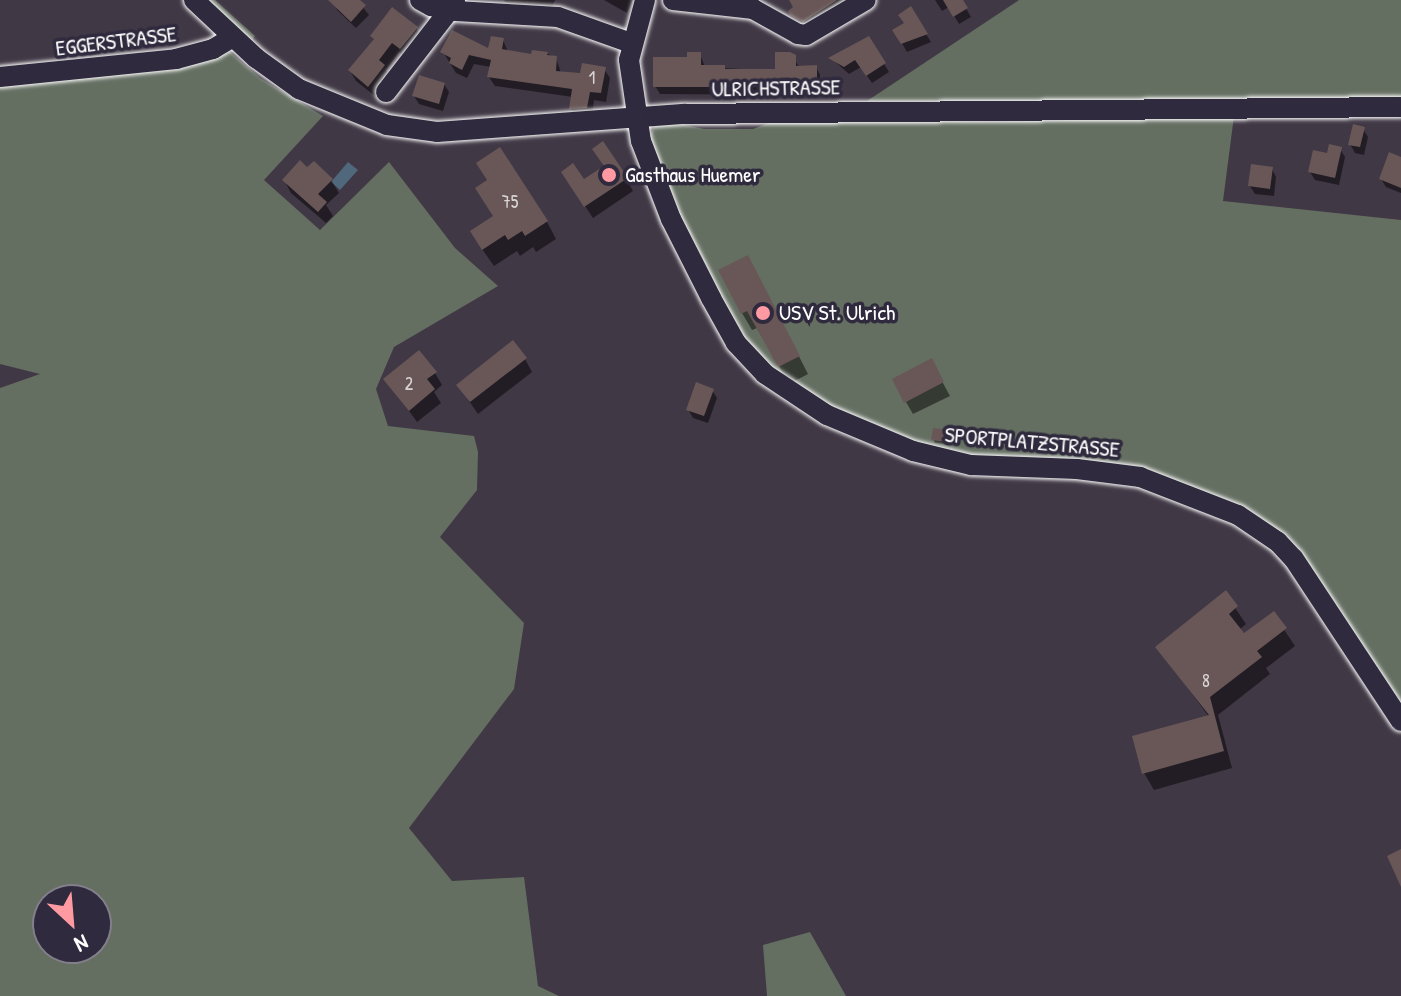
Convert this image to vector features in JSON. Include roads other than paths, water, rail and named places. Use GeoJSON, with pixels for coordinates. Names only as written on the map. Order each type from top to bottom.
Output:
{"type":"FeatureCollection","features":[{"type":"Feature","properties":{"kind":"street","name":"ULRICHSTRASSE"},"geometry":{"type":"LineString","coordinates":[[194,0],[233,37],[299,89],[387,125],[437,132],[469,132],[635,116],[1043,108],[1401,107]]}},
{"type":"Feature","properties":{"kind":"street"},"geometry":{"type":"LineString","coordinates":[[420,0],[558,17],[631,43]]}},
{"type":"Feature","properties":{"kind":"street","name":"SPORTPLATZSTRASSE"},"geometry":{"type":"LineString","coordinates":[[645,0],[631,43],[629,79],[635,116],[652,175],[677,232],[736,343],[765,374],[827,415],[913,451],[971,465],[1077,469],[1140,477],[1238,515],[1278,542],[1294,559],[1401,721]]}},
{"type":"Feature","properties":{"kind":"street"},"geometry":{"type":"LineString","coordinates":[[673,0],[753,9],[798,34],[806,35],[866,0]]}},
{"type":"Feature","properties":{"kind":"street"},"geometry":{"type":"LineString","coordinates":[[386,92],[454,5]]}},
{"type":"Feature","properties":{"kind":"street","name":"EGGERSTRASSE"},"geometry":{"type":"LineString","coordinates":[[0,77],[176,59],[213,49],[233,37]]}},
{"type":"Feature","properties":{"kind":"water"},"geometry":{"type":"Polygon","coordinates":[[[348,162],[358,170],[340,190],[331,182],[348,162]]]}},
{"type":"Feature","properties":{"kind":"place","name":"Gasthaus Huemer"},"geometry":{"type":"Point","coordinates":[609,175]}},
{"type":"Feature","properties":{"kind":"place","name":"USV St. Ulrich"},"geometry":{"type":"Point","coordinates":[763,313]}}]}
